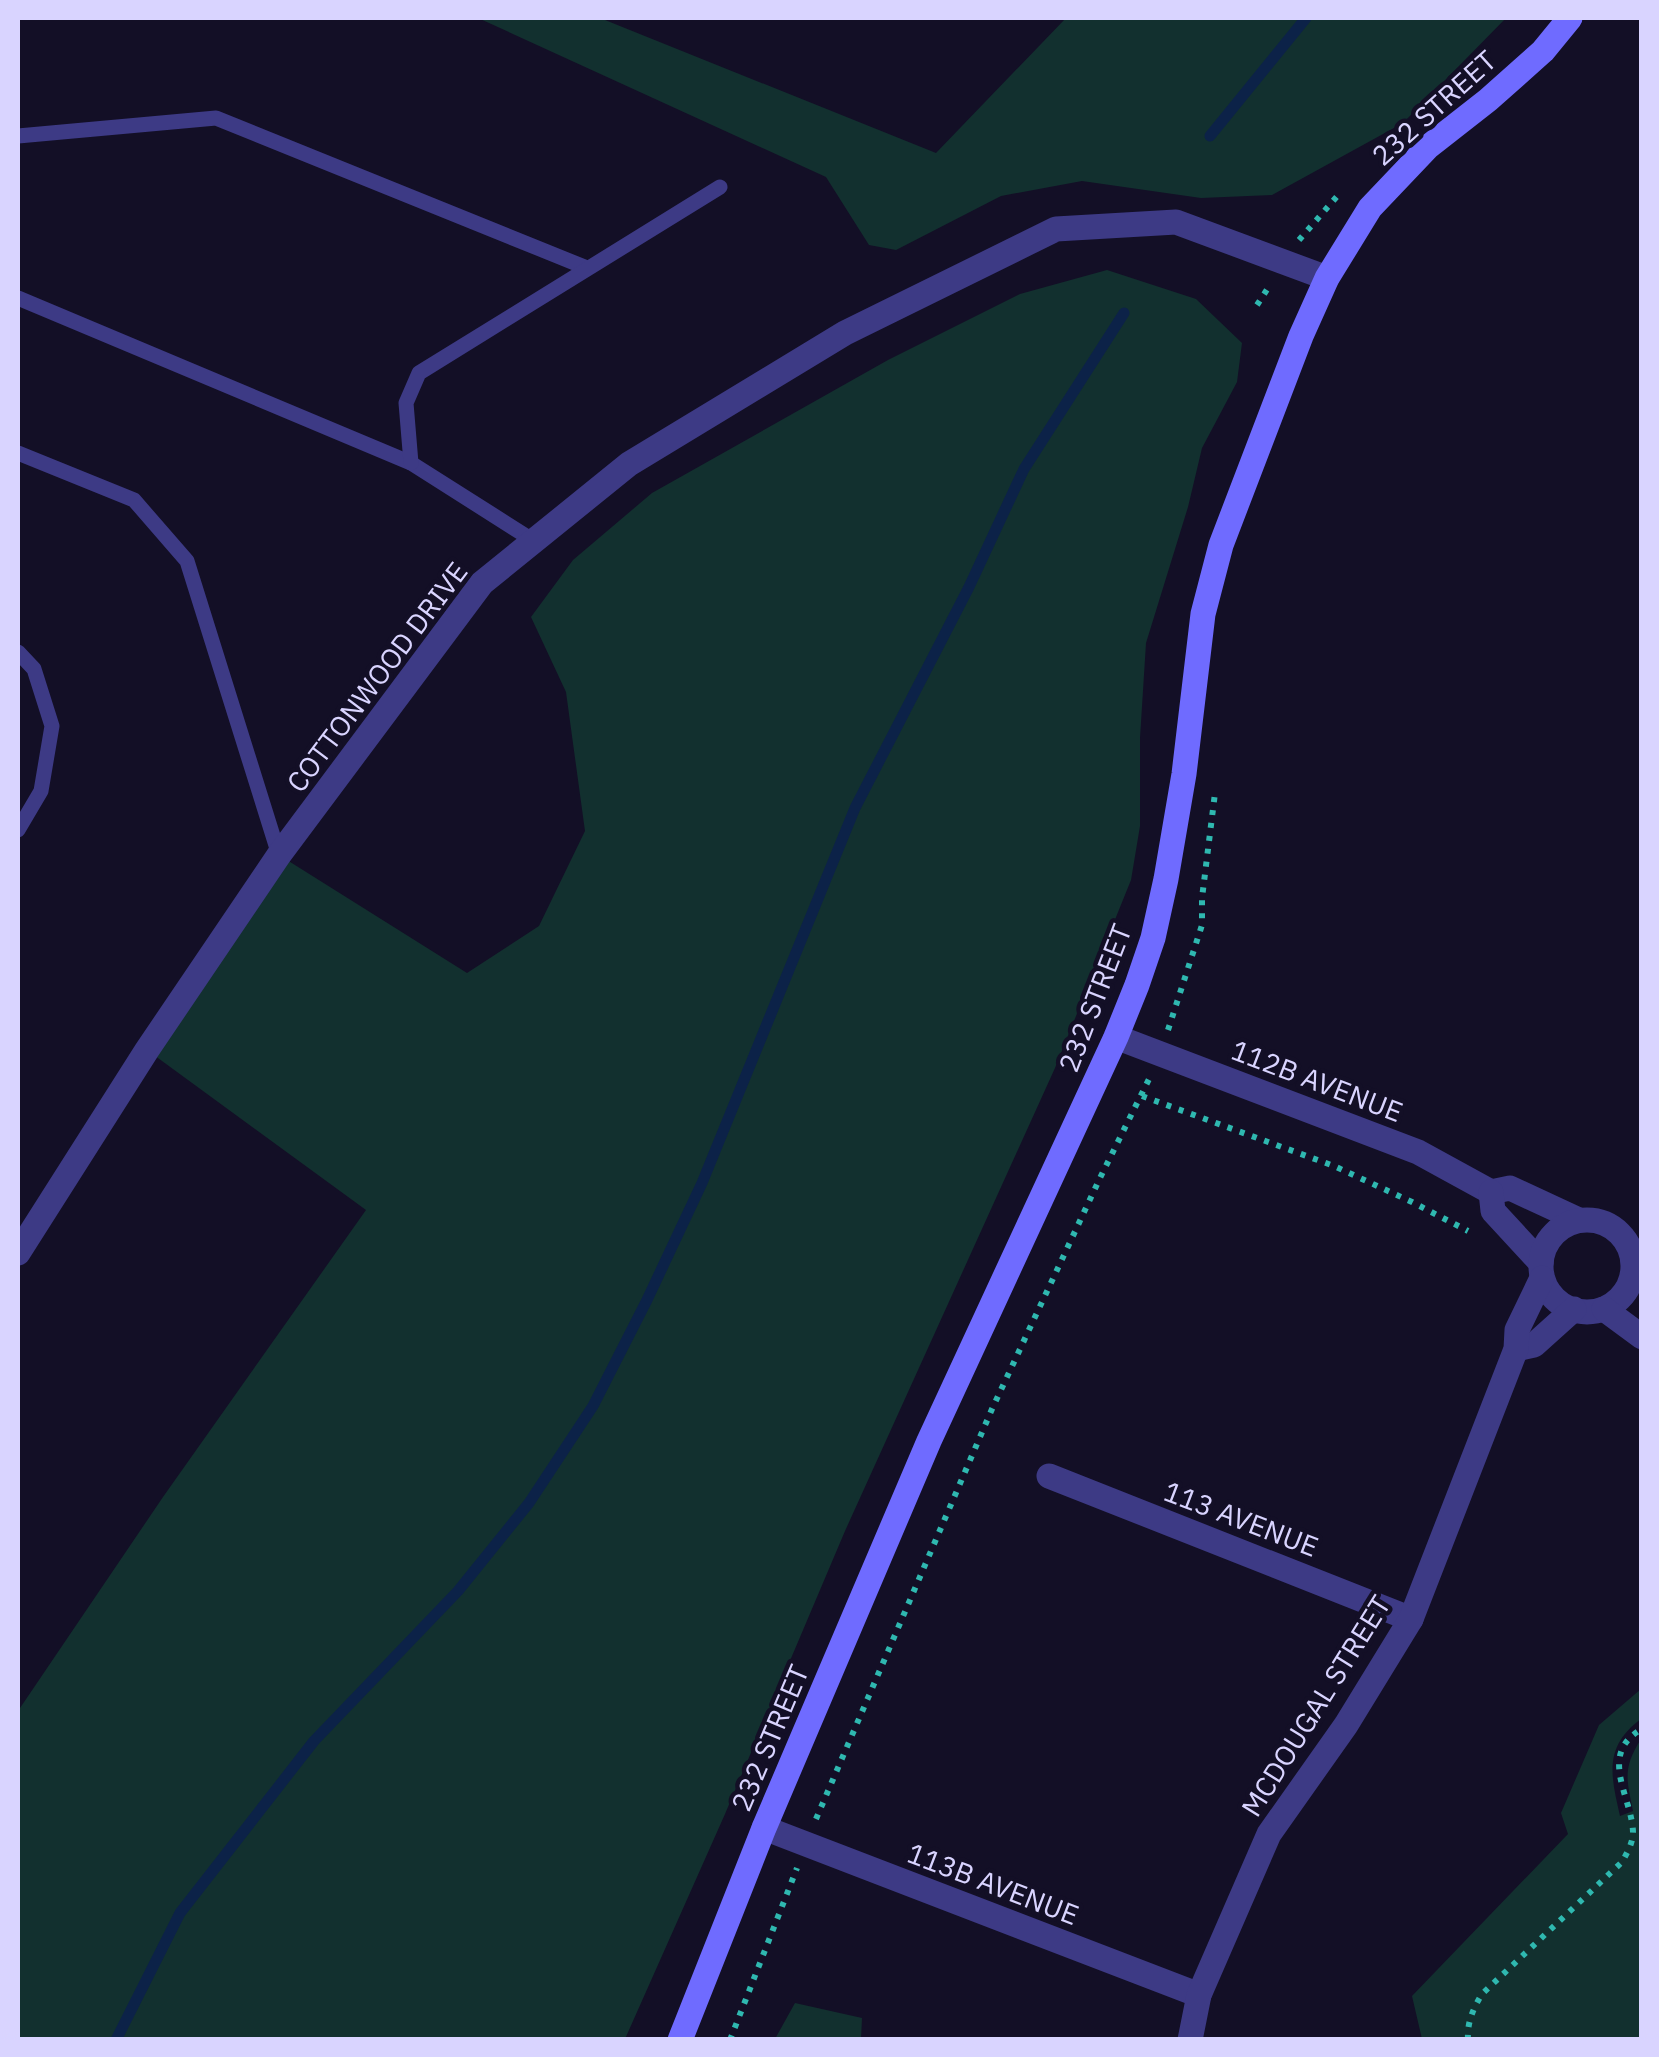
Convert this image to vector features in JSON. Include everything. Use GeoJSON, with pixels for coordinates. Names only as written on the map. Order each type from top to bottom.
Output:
{"type":"FeatureCollection","features":[{"type":"Feature","properties":{"kind":"main road","name":"232 STREET"},"geometry":{"type":"LineString","coordinates":[[680,2040],[764,1828],[929,1441],[1138,985],[1166,879],[1184,774],[1203,614],[1221,545],[1301,336],[1327,278],[1370,208],[1428,147],[1543,50],[1570,18]]}},
{"type":"Feature","properties":{"kind":"street","name":"COTTONWOOD DRIVE"},"geometry":{"type":"LineString","coordinates":[[18,1253],[147,1050],[278,856],[482,583],[629,464],[845,333],[1056,229],[1176,222],[1327,278]]}},
{"type":"Feature","properties":{"kind":"street","name":"112B AVENUE"},"geometry":{"type":"LineString","coordinates":[[1116,1038],[1418,1152],[1492,1192],[1510,1188],[1579,1220]]}},
{"type":"Feature","properties":{"kind":"street"},"geometry":{"type":"LineString","coordinates":[[1492,1192],[1493,1211],[1541,1270],[1549,1292],[1560,1302],[1574,1310],[1604,1309],[1637,1282],[1629,1246],[1620,1234],[1595,1220],[1579,1220],[1552,1235],[1544,1248],[1541,1270]]}},
{"type":"Feature","properties":{"kind":"street","name":"MCDOUGAL STREET"},"geometry":{"type":"LineString","coordinates":[[1190,2040],[1199,1995],[1268,1834],[1346,1725],[1411,1619],[1516,1349],[1516,1330],[1541,1270]]}},
{"type":"Feature","properties":{"kind":"street"},"geometry":{"type":"LineString","coordinates":[[1604,1309],[1642,1337]]}},
{"type":"Feature","properties":{"kind":"street"},"geometry":{"type":"LineString","coordinates":[[1516,1349],[1534,1345],[1574,1310]]}},
{"type":"Feature","properties":{"kind":"street","name":"113 AVENUE"},"geometry":{"type":"LineString","coordinates":[[1048,1476],[1411,1619]]}},
{"type":"Feature","properties":{"kind":"street","name":"113B AVENUE"},"geometry":{"type":"LineString","coordinates":[[764,1828],[1199,1995]]}},
{"type":"Feature","properties":{"kind":"lane"},"geometry":{"type":"LineString","coordinates":[[18,136],[216,118],[587,268]]}},
{"type":"Feature","properties":{"kind":"lane"},"geometry":{"type":"LineString","coordinates":[[411,463],[406,402],[418,372],[720,187]]}},
{"type":"Feature","properties":{"kind":"lane"},"geometry":{"type":"LineString","coordinates":[[18,298],[411,463],[534,541]]}},
{"type":"Feature","properties":{"kind":"lane"},"geometry":{"type":"LineString","coordinates":[[18,452],[134,500],[186,561],[278,856]]}},
{"type":"Feature","properties":{"kind":"lane"},"geometry":{"type":"LineString","coordinates":[[18,652],[34,669],[52,726],[41,791],[18,830]]}},
{"type":"Feature","properties":{"kind":"path"},"geometry":{"type":"LineString","coordinates":[[1171,1022],[1202,925],[1214,809]]}},
{"type":"Feature","properties":{"kind":"path"},"geometry":{"type":"LineString","coordinates":[[818,1816],[992,1409],[1147,1085]]}},
{"type":"Feature","properties":{"kind":"path"},"geometry":{"type":"LineString","coordinates":[[1142,1096],[1334,1166],[1475,1236]]}},
{"type":"Feature","properties":{"kind":"path"},"geometry":{"type":"LineString","coordinates":[[1468,2040],[1468,2022],[1482,1994],[1628,1852],[1633,1829],[1619,1780],[1619,1766],[1625,1744],[1642,1729]]}},
{"type":"Feature","properties":{"kind":"path"},"geometry":{"type":"LineString","coordinates":[[730,2040],[792,1880]]}},
{"type":"Feature","properties":{"kind":"green space"},"geometry":{"type":"Polygon","coordinates":[[[478,18],[600,18],[936,153],[1066,18],[1506,18],[1403,123],[1272,195],[1201,198],[1082,181],[1001,196],[896,250],[869,245],[826,177],[478,18]]]}},
{"type":"Feature","properties":{"kind":"green space"},"geometry":{"type":"Polygon","coordinates":[[[1107,270],[1196,299],[1242,343],[1237,382],[1202,448],[1146,643],[1140,826],[1131,880],[1055,1068],[845,1531],[625,2039],[18,2040],[18,1711],[366,1210],[147,1050],[279,855],[467,973],[539,926],[585,831],[566,692],[531,617],[573,560],[652,493],[888,360],[1020,294],[1107,270]]]}},
{"type":"Feature","properties":{"kind":"green space"},"geometry":{"type":"Polygon","coordinates":[[[1641,1689],[1641,1719],[1620,1740],[1613,1775],[1620,1816],[1633,1811],[1628,1775],[1641,1739],[1641,2039],[1422,2039],[1412,1996],[1568,1834],[1561,1813],[1599,1725],[1641,1689]]]}},
{"type":"Feature","properties":{"kind":"green space"},"geometry":{"type":"Polygon","coordinates":[[[795,2003],[862,2018],[861,2039],[775,2039],[795,2003]]]}},
{"type":"Feature","properties":{"kind":"waterway"},"geometry":{"type":"LineString","coordinates":[[1210,136],[1306,18]]}},
{"type":"Feature","properties":{"kind":"waterway"},"geometry":{"type":"LineString","coordinates":[[116,2040],[180,1913],[314,1741],[458,1591],[529,1503],[593,1406],[702,1183],[855,808],[969,587],[1024,469],[1124,313]]}}]}
